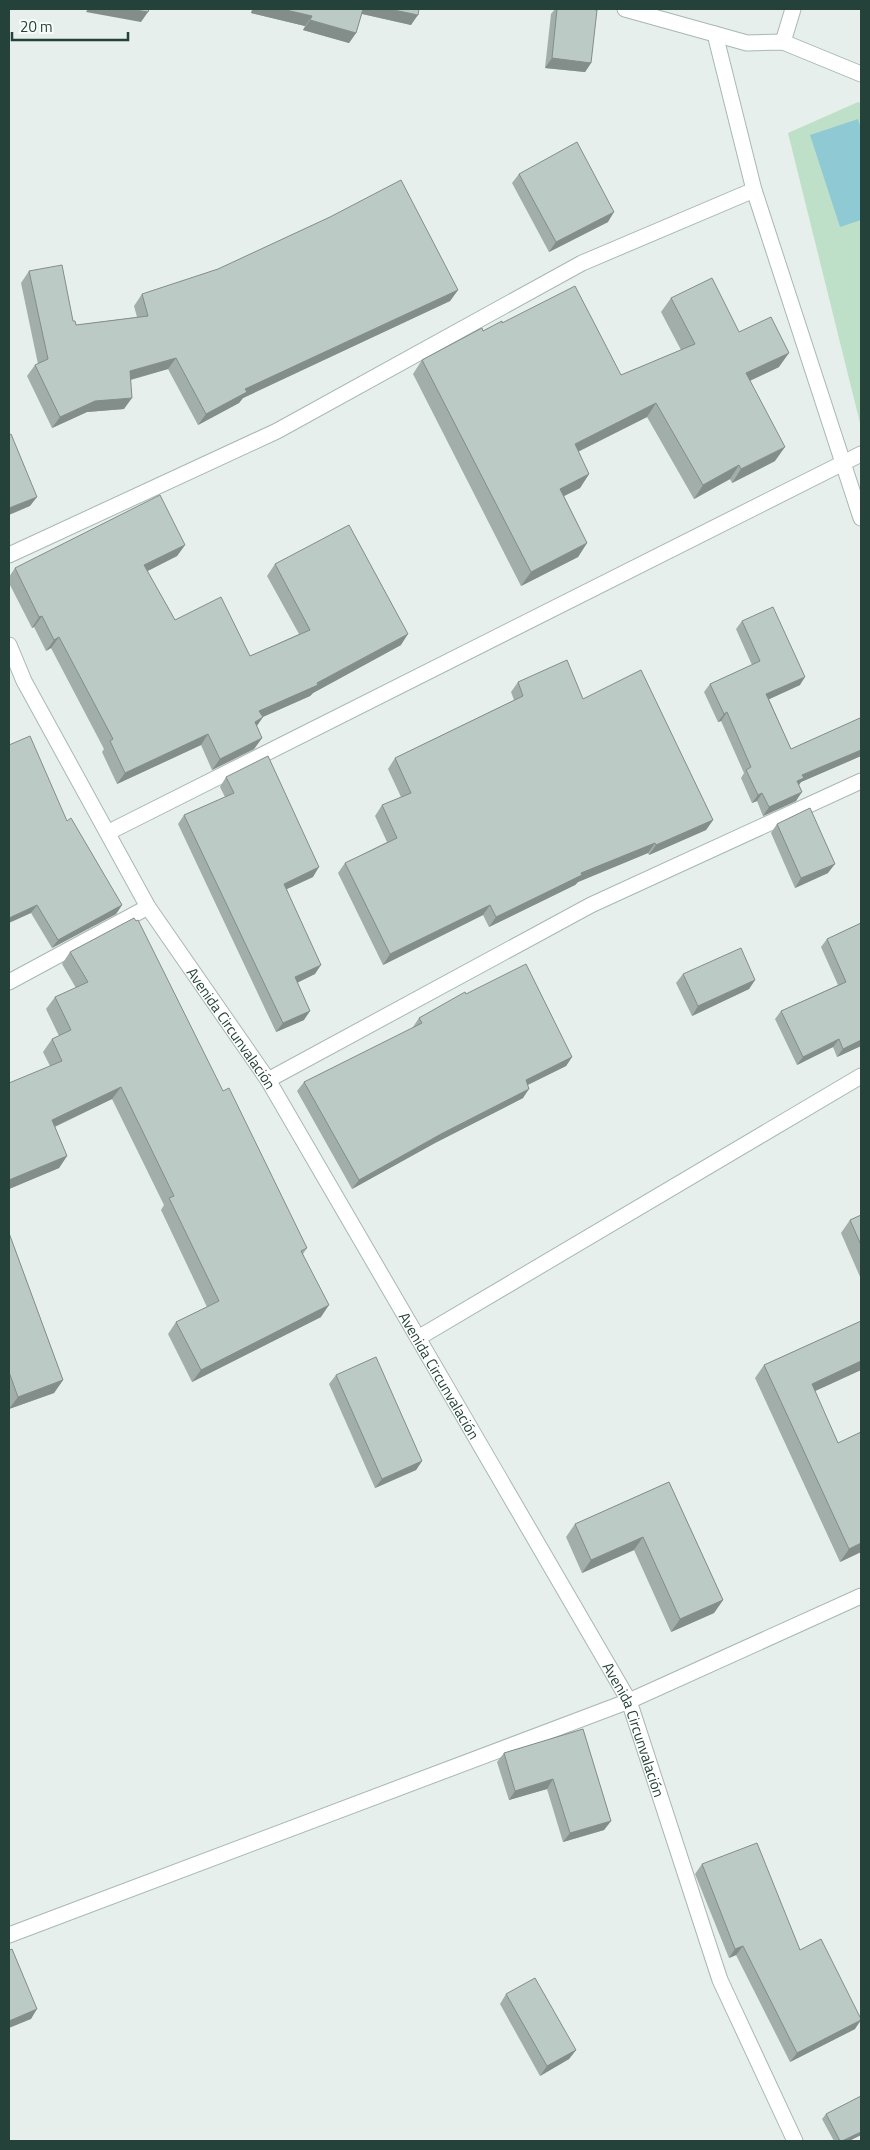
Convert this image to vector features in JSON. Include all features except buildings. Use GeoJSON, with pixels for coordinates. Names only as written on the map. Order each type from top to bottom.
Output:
{"type":"FeatureCollection","features":[{"type":"Feature","properties":{"kind":"street"},"geometry":{"type":"LineString","coordinates":[[626,9],[746,42],[783,42],[861,74]]}},
{"type":"Feature","properties":{"kind":"street"},"geometry":{"type":"LineString","coordinates":[[783,42],[794,9]]}},
{"type":"Feature","properties":{"kind":"street"},"geometry":{"type":"LineString","coordinates":[[715,34],[754,190],[861,518]]}},
{"type":"Feature","properties":{"kind":"street"},"geometry":{"type":"LineString","coordinates":[[9,555],[277,431],[582,263],[754,190]]}},
{"type":"Feature","properties":{"kind":"street"},"geometry":{"type":"LineString","coordinates":[[109,832],[861,454]]}},
{"type":"Feature","properties":{"kind":"street","name":"Avenida Circunvalación"},"geometry":{"type":"LineString","coordinates":[[9,645],[24,681],[109,832],[148,907],[268,1080],[630,1701],[720,1980],[795,2141]]}},
{"type":"Feature","properties":{"kind":"street"},"geometry":{"type":"LineString","coordinates":[[268,1080],[591,905],[861,781]]}},
{"type":"Feature","properties":{"kind":"street"},"geometry":{"type":"LineString","coordinates":[[9,982],[148,907]]}},
{"type":"Feature","properties":{"kind":"street"},"geometry":{"type":"LineString","coordinates":[[418,1338],[861,1076]]}},
{"type":"Feature","properties":{"kind":"street"},"geometry":{"type":"LineString","coordinates":[[9,1935],[630,1701],[861,1596]]}},
{"type":"Feature","properties":{"kind":"green space"},"geometry":{"type":"Polygon","coordinates":[[[858,102],[861,103],[861,427],[788,133],[858,102]]]}},
{"type":"Feature","properties":{"kind":"water"},"geometry":{"type":"Polygon","coordinates":[[[858,119],[861,129],[861,220],[840,227],[810,135],[858,119]]]}}]}
